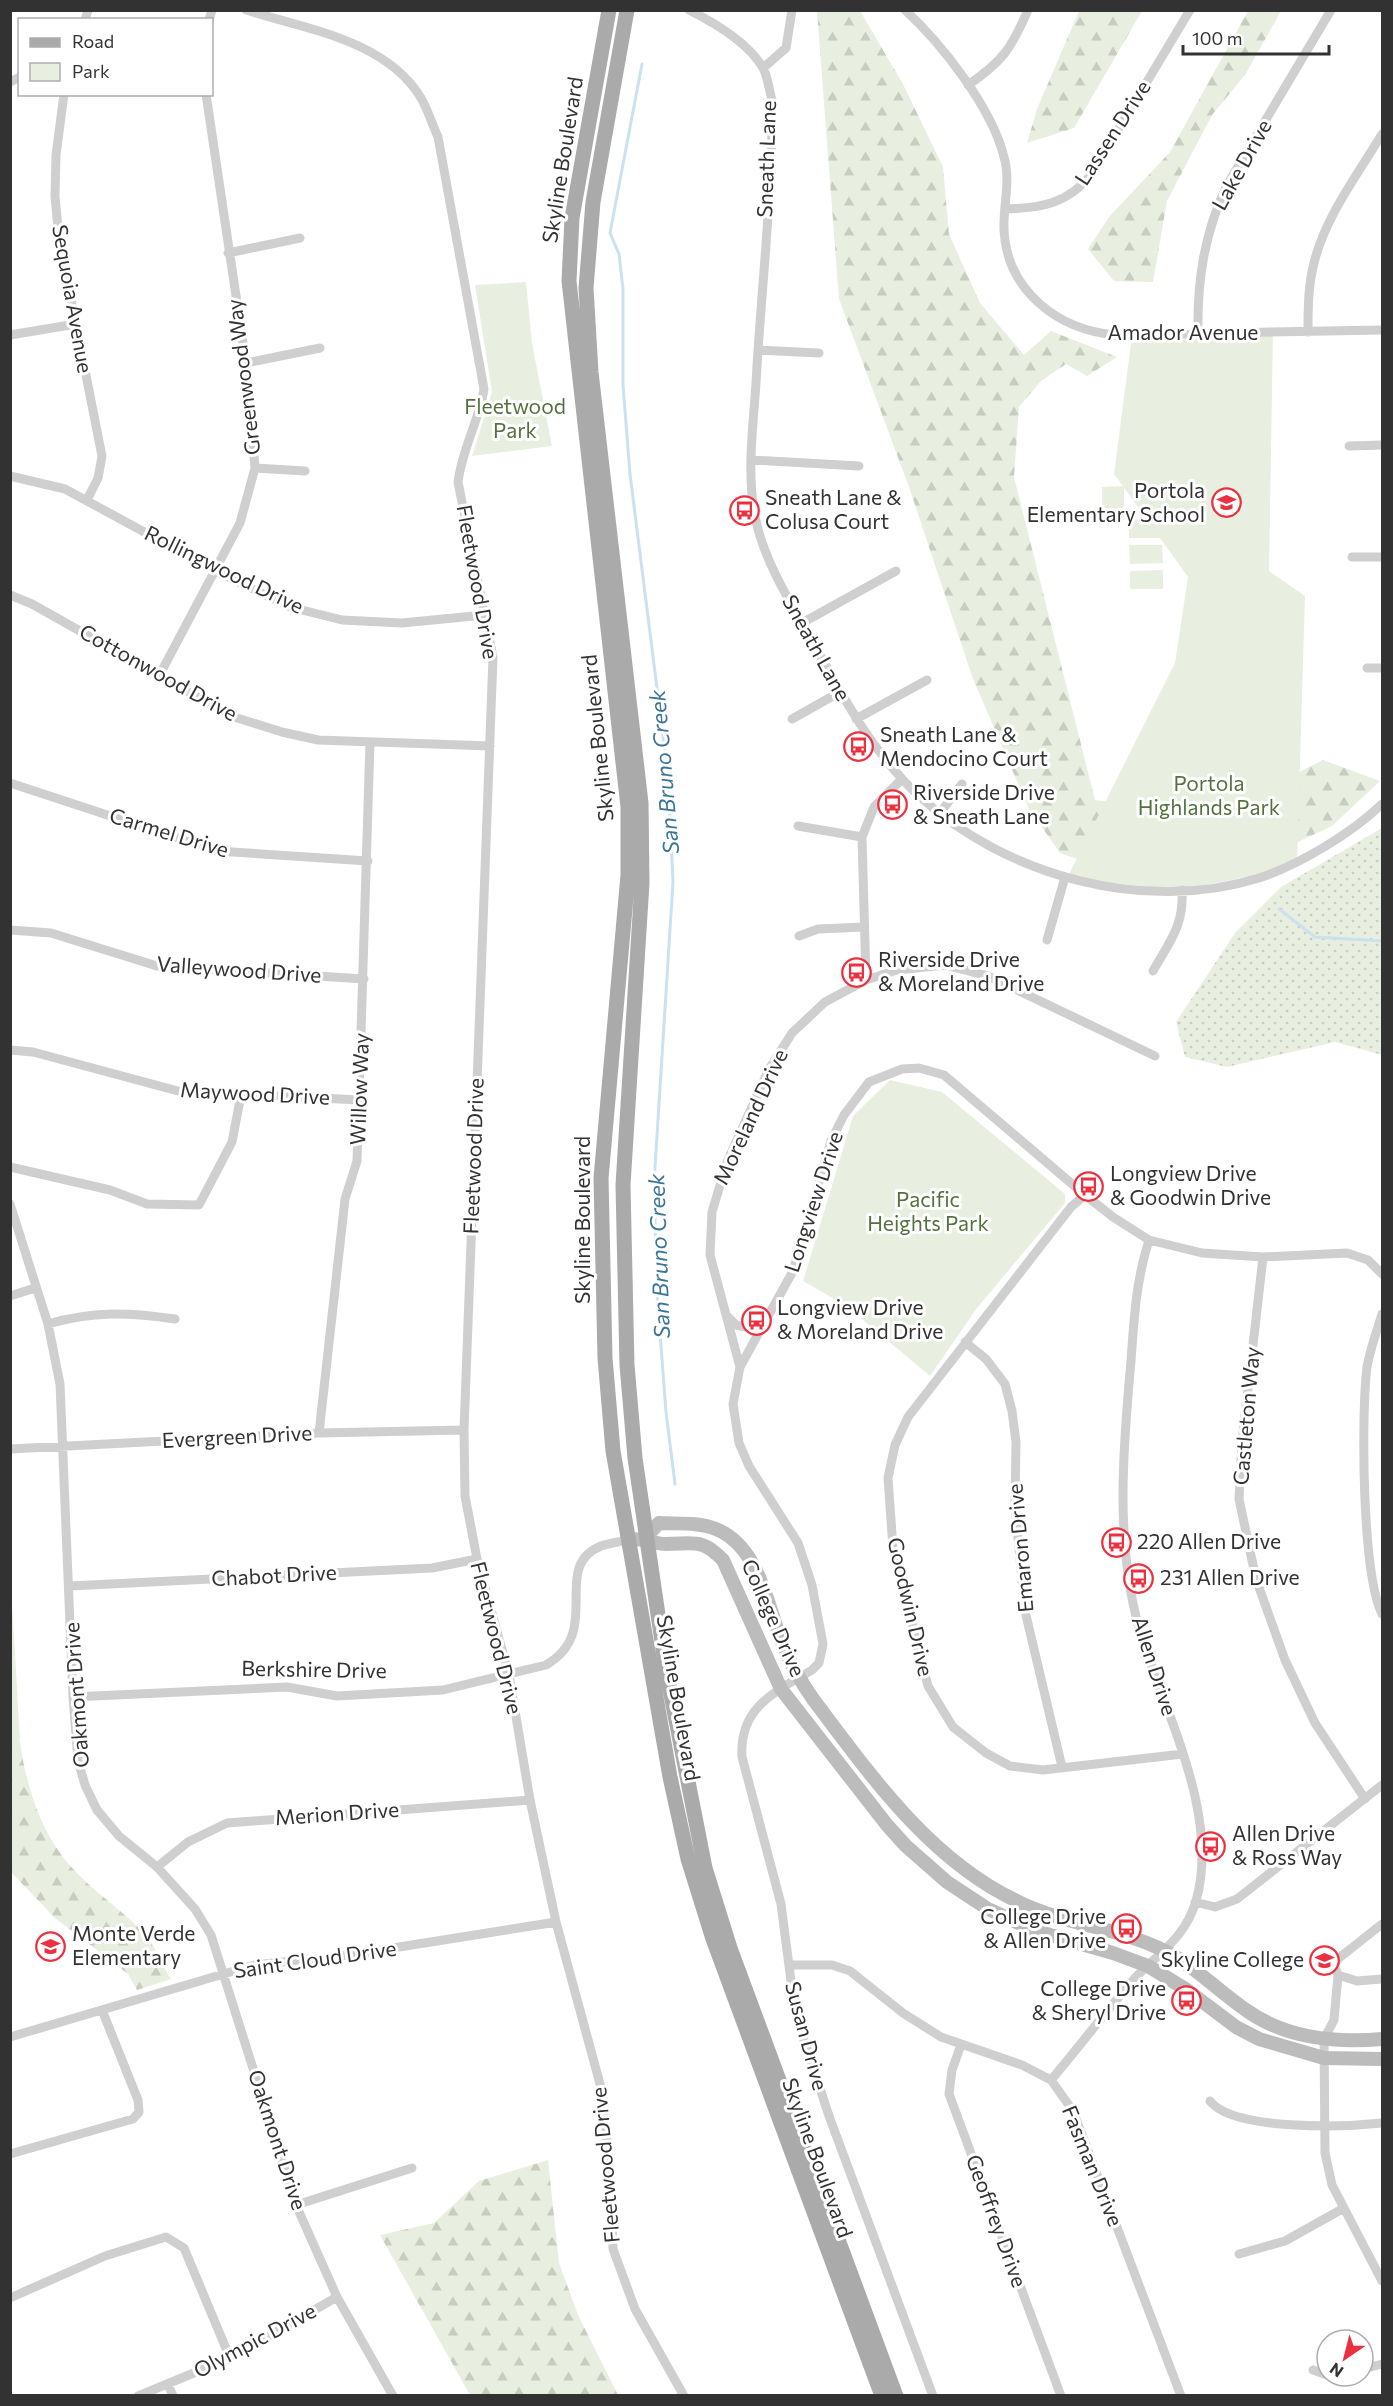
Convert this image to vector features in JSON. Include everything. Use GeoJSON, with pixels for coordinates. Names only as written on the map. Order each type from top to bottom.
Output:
{"type":"FeatureCollection","features":[{"type":"Feature","properties":{"kind":"main road","name":"Skyline Boulevard"},"geometry":{"type":"LineString","coordinates":[[609,10],[572,218],[569,281],[627,807],[628,875],[603,1138],[601,1227],[613,1451],[672,1787],[700,1900],[882,2396]]}},
{"type":"Feature","properties":{"kind":"main road","name":"Skyline Boulevard"},"geometry":{"type":"LineString","coordinates":[[627,10],[593,202],[586,288],[591,372],[641,803],[642,883],[627,1099],[623,1234],[630,1404],[645,1538],[687,1786],[711,1888],[738,1969],[896,2396]]}},
{"type":"Feature","properties":{"kind":"street","name":"Fleetwood Drive"},"geometry":{"type":"LineString","coordinates":[[246,10],[356,44],[376,56],[400,73],[421,98],[438,137],[484,389],[481,411],[461,459],[458,482],[494,657],[464,1430],[465,1496],[477,1559],[509,1675],[530,1800],[556,1922],[603,2095],[610,2175],[613,2249],[635,2309],[684,2396]]}},
{"type":"Feature","properties":{"kind":"street","name":"Sneath Lane"},"geometry":{"type":"LineString","coordinates":[[689,10],[738,41],[763,68],[772,100],[751,460],[752,502],[763,546],[802,623],[856,719],[902,779],[940,813],[989,847],[1065,877],[1121,888],[1182,890],[1235,884],[1281,869],[1342,834],[1383,804]]}},
{"type":"Feature","properties":{"kind":"street"},"geometry":{"type":"LineString","coordinates":[[763,68],[786,48],[792,10]]}},
{"type":"Feature","properties":{"kind":"street","name":"Amador Avenue"},"geometry":{"type":"LineString","coordinates":[[905,10],[933,39],[968,85],[1004,156],[1007,173],[1006,249],[1013,269],[1024,287],[1054,316],[1074,327],[1094,333],[1198,334],[1383,330]]}},
{"type":"Feature","properties":{"kind":"street"},"geometry":{"type":"LineString","coordinates":[[968,85],[1004,57],[1028,10]]}},
{"type":"Feature","properties":{"kind":"street","name":"Lassen Drive"},"geometry":{"type":"LineString","coordinates":[[1005,209],[1053,204],[1080,188],[1091,175],[1190,10]]}},
{"type":"Feature","properties":{"kind":"street","name":"Lake Drive"},"geometry":{"type":"LineString","coordinates":[[1198,334],[1198,283],[1202,256],[1216,207],[1331,10]]}},
{"type":"Feature","properties":{"kind":"street","name":"Sequoia Avenue"},"geometry":{"type":"LineString","coordinates":[[64,96],[56,155],[55,196],[59,238],[102,456],[98,478],[87,500]]}},
{"type":"Feature","properties":{"kind":"street","name":"Greenwood Way"},"geometry":{"type":"LineString","coordinates":[[159,676],[240,523],[255,468],[246,363],[206,96]]}},
{"type":"Feature","properties":{"kind":"street"},"geometry":{"type":"LineString","coordinates":[[1308,332],[1310,285],[1322,240],[1383,134]]}},
{"type":"Feature","properties":{"kind":"street"},"geometry":{"type":"LineString","coordinates":[[228,253],[300,238]]}},
{"type":"Feature","properties":{"kind":"street"},"geometry":{"type":"LineString","coordinates":[[10,335],[76,324]]}},
{"type":"Feature","properties":{"kind":"street"},"geometry":{"type":"LineString","coordinates":[[246,363],[320,348]]}},
{"type":"Feature","properties":{"kind":"street"},"geometry":{"type":"LineString","coordinates":[[758,350],[819,352]]}},
{"type":"Feature","properties":{"kind":"street"},"geometry":{"type":"LineString","coordinates":[[1349,446],[1383,445]]}},
{"type":"Feature","properties":{"kind":"street"},"geometry":{"type":"LineString","coordinates":[[751,460],[859,466]]}},
{"type":"Feature","properties":{"kind":"street"},"geometry":{"type":"LineString","coordinates":[[255,468],[305,471]]}},
{"type":"Feature","properties":{"kind":"street","name":"Rollingwood Drive"},"geometry":{"type":"LineString","coordinates":[[10,476],[43,482],[87,500],[216,571],[290,607],[342,620],[402,623],[484,615]]}},
{"type":"Feature","properties":{"kind":"street"},"geometry":{"type":"LineString","coordinates":[[1352,557],[1383,557]]}},
{"type":"Feature","properties":{"kind":"street"},"geometry":{"type":"LineString","coordinates":[[802,623],[896,571]]}},
{"type":"Feature","properties":{"kind":"street","name":"Cottonwood Drive"},"geometry":{"type":"LineString","coordinates":[[10,595],[32,604],[231,716],[272,729],[318,740],[490,746]]}},
{"type":"Feature","properties":{"kind":"street"},"geometry":{"type":"LineString","coordinates":[[1366,668],[1383,668]]}},
{"type":"Feature","properties":{"kind":"street"},"geometry":{"type":"LineString","coordinates":[[856,719],[927,680]]}},
{"type":"Feature","properties":{"kind":"street"},"geometry":{"type":"LineString","coordinates":[[792,719],[840,692]]}},
{"type":"Feature","properties":{"kind":"street","name":"Willow Way"},"geometry":{"type":"LineString","coordinates":[[319,1433],[345,1199],[357,1161],[370,742]]}},
{"type":"Feature","properties":{"kind":"street"},"geometry":{"type":"LineString","coordinates":[[866,980],[862,837],[874,807],[902,779]]}},
{"type":"Feature","properties":{"kind":"street","name":"Carmel Drive"},"geometry":{"type":"LineString","coordinates":[[10,783],[217,851],[368,861]]}},
{"type":"Feature","properties":{"kind":"street"},"geometry":{"type":"LineString","coordinates":[[940,813],[962,784]]}},
{"type":"Feature","properties":{"kind":"street"},"geometry":{"type":"LineString","coordinates":[[798,826],[862,837]]}},
{"type":"Feature","properties":{"kind":"street"},"geometry":{"type":"LineString","coordinates":[[1047,940],[1065,877]]}},
{"type":"Feature","properties":{"kind":"street"},"geometry":{"type":"LineString","coordinates":[[1153,971],[1180,923],[1183,909],[1182,890]]}},
{"type":"Feature","properties":{"kind":"street"},"geometry":{"type":"LineString","coordinates":[[799,936],[818,929],[864,927]]}},
{"type":"Feature","properties":{"kind":"street","name":"Valleywood Drive"},"geometry":{"type":"LineString","coordinates":[[10,930],[51,933],[157,966],[364,979]]}},
{"type":"Feature","properties":{"kind":"street","name":"Moreland Drive"},"geometry":{"type":"LineString","coordinates":[[740,1367],[710,1255],[712,1212],[727,1162],[768,1071],[792,1033],[825,1002],[866,980],[897,970],[945,965],[968,969],[988,976],[1155,1056]]}},
{"type":"Feature","properties":{"kind":"street","name":"Maywood Drive"},"geometry":{"type":"LineString","coordinates":[[10,1050],[33,1052],[178,1091],[360,1100]]}},
{"type":"Feature","properties":{"kind":"street","name":"Longview Drive"},"geometry":{"type":"LineString","coordinates":[[790,1684],[819,1663],[823,1653],[817,1605],[798,1543],[749,1466],[739,1443],[733,1404],[740,1367],[794,1269],[831,1141],[844,1115],[869,1083],[902,1069],[919,1068],[944,1075],[1085,1195],[1113,1217],[1149,1240],[1202,1253],[1263,1257],[1347,1253],[1368,1260],[1383,1274]]}},
{"type":"Feature","properties":{"kind":"street"},"geometry":{"type":"LineString","coordinates":[[10,1167],[110,1190],[147,1204],[199,1205],[232,1142],[241,1095]]}},
{"type":"Feature","properties":{"kind":"street","name":"Goodwin Drive"},"geometry":{"type":"LineString","coordinates":[[1085,1195],[1071,1207],[908,1417],[895,1445],[888,1478],[893,1548],[928,1686],[953,1727],[986,1753],[1010,1766],[1043,1770],[1183,1754]]}},
{"type":"Feature","properties":{"kind":"street","name":"Oakmont Drive"},"geometry":{"type":"LineString","coordinates":[[10,1204],[48,1324],[60,1383],[73,1697],[78,1761],[85,1785],[97,1810],[119,1836],[157,1867],[195,1909],[211,1935],[225,1973],[296,2205],[337,2297],[393,2396]]}},
{"type":"Feature","properties":{"kind":"street","name":"Allen Drive"},"geometry":{"type":"LineString","coordinates":[[1052,2080],[1148,1966],[1166,1952],[1185,1926],[1196,1902],[1200,1859],[1198,1812],[1183,1754],[1139,1627],[1125,1537],[1123,1478],[1127,1396],[1138,1274],[1149,1240]]}},
{"type":"Feature","properties":{"kind":"street","name":"Castleton Way"},"geometry":{"type":"LineString","coordinates":[[1263,1257],[1242,1442],[1239,1499],[1256,1579],[1285,1660],[1316,1723],[1365,1799]]}},
{"type":"Feature","properties":{"kind":"street"},"geometry":{"type":"LineString","coordinates":[[10,1296],[35,1288]]}},
{"type":"Feature","properties":{"kind":"street"},"geometry":{"type":"LineString","coordinates":[[48,1324],[82,1314],[139,1313],[175,1318]]}},
{"type":"Feature","properties":{"kind":"street"},"geometry":{"type":"LineString","coordinates":[[726,1314],[736,1325],[760,1330]]}},
{"type":"Feature","properties":{"kind":"street"},"geometry":{"type":"LineString","coordinates":[[1383,1314],[1368,1364],[1363,1413],[1370,1557],[1383,1614]]}},
{"type":"Feature","properties":{"kind":"street","name":"Emaron Drive"},"geometry":{"type":"LineString","coordinates":[[964,1342],[986,1359],[1005,1384],[1012,1411],[1016,1442],[1015,1505],[1025,1611],[1062,1767]]}},
{"type":"Feature","properties":{"kind":"street","name":"Evergreen Drive"},"geometry":{"type":"LineString","coordinates":[[10,1449],[319,1433],[464,1430]]}},
{"type":"Feature","properties":{"kind":"street","name":"College Drive"},"geometry":{"type":"LineString","coordinates":[[1383,2039],[1323,2039],[1285,2029],[1247,2011],[1166,1952],[1125,1935],[1071,1922],[1029,1907],[998,1892],[958,1865],[904,1813],[790,1684],[749,1558],[730,1536],[698,1525],[659,1523],[645,1538],[664,1545],[692,1541],[705,1545],[723,1560],[790,1684],[887,1825],[906,1846],[947,1882],[988,1909],[1036,1931],[1113,1953],[1148,1966],[1187,1990],[1236,2027],[1280,2047],[1324,2058],[1383,2059]]}},
{"type":"Feature","properties":{"kind":"street","name":"Berkshire Drive"},"geometry":{"type":"LineString","coordinates":[[73,1697],[287,1687],[337,1696],[443,1690],[546,1665],[560,1657],[574,1637],[576,1578],[582,1564],[600,1546],[629,1539],[645,1538]]}},
{"type":"Feature","properties":{"kind":"street","name":"Chabot Drive"},"geometry":{"type":"LineString","coordinates":[[70,1586],[432,1568],[477,1559]]}},
{"type":"Feature","properties":{"kind":"street","name":"Susan Drive"},"geometry":{"type":"LineString","coordinates":[[790,1684],[751,1714],[741,1741],[742,1757],[783,1915],[797,2012],[821,2093],[933,2396]]}},
{"type":"Feature","properties":{"kind":"street"},"geometry":{"type":"LineString","coordinates":[[1196,1902],[1215,1907],[1237,1899],[1383,1785]]}},
{"type":"Feature","properties":{"kind":"street","name":"Merion Drive"},"geometry":{"type":"LineString","coordinates":[[157,1867],[188,1842],[227,1823],[530,1800]]}},
{"type":"Feature","properties":{"kind":"street","name":"Saint Cloud Drive"},"geometry":{"type":"LineString","coordinates":[[10,2037],[261,1964],[349,1955],[556,1922]]}},
{"type":"Feature","properties":{"kind":"street"},"geometry":{"type":"LineString","coordinates":[[1381,2275],[1344,2208],[1328,2168],[1324,2124],[1323,2039],[1334,2020],[1338,1975],[1334,1965],[1339,1958],[1383,1924]]}},
{"type":"Feature","properties":{"kind":"street","name":"Fasman Drive"},"geometry":{"type":"LineString","coordinates":[[789,1965],[832,1965],[850,1971],[922,2026],[961,2045],[1022,2065],[1052,2080],[1073,2111],[1181,2396]]}},
{"type":"Feature","properties":{"kind":"street"},"geometry":{"type":"LineString","coordinates":[[1338,1975],[1357,1981],[1383,1979]]}},
{"type":"Feature","properties":{"kind":"street"},"geometry":{"type":"LineString","coordinates":[[10,2154],[133,2119],[139,2112],[138,2100],[102,2010]]}},
{"type":"Feature","properties":{"kind":"street","name":"Geoffrey Drive"},"geometry":{"type":"LineString","coordinates":[[961,2045],[952,2070],[950,2094],[1061,2396]]}},
{"type":"Feature","properties":{"kind":"street"},"geometry":{"type":"LineString","coordinates":[[1210,2101],[1229,2116],[1259,2122],[1383,2123]]}},
{"type":"Feature","properties":{"kind":"street"},"geometry":{"type":"LineString","coordinates":[[296,2205],[412,2168]]}},
{"type":"Feature","properties":{"kind":"street"},"geometry":{"type":"LineString","coordinates":[[1239,2254],[1285,2241],[1344,2208]]}},
{"type":"Feature","properties":{"kind":"street"},"geometry":{"type":"LineString","coordinates":[[10,2298],[105,2256],[166,2237],[184,2248],[230,2358]]}},
{"type":"Feature","properties":{"kind":"street","name":"Olympic Drive"},"geometry":{"type":"LineString","coordinates":[[138,2396],[230,2358],[337,2297]]}},
{"type":"Feature","properties":{"kind":"street"},"geometry":{"type":"LineString","coordinates":[[168,2384],[173,2396]]}},
{"type":"Feature","properties":{"kind":"green space"},"geometry":{"type":"Polygon","coordinates":[[[817,11],[860,11],[903,84],[943,167],[949,234],[980,303],[1024,355],[1051,331],[1117,357],[1087,376],[1066,364],[1041,381],[1019,407],[1014,477],[1095,800],[1216,814],[1323,760],[1380,781],[1332,826],[1240,869],[1109,870],[1060,853],[1029,809],[973,679],[909,487],[839,299],[817,11]]]}},
{"type":"Feature","properties":{"kind":"green space"},"geometry":{"type":"Polygon","coordinates":[[[1079,11],[1142,11],[1074,128],[1027,143],[1037,109],[1079,11]]]}},
{"type":"Feature","properties":{"kind":"green space"},"geometry":{"type":"Polygon","coordinates":[[[1248,11],[1281,11],[1245,75],[1212,115],[1167,201],[1153,282],[1114,281],[1088,249],[1109,217],[1170,152],[1248,11]]]}},
{"type":"Feature","properties":{"kind":"green space","name":"Fleetwood Park"},"geometry":{"type":"Polygon","coordinates":[[[526,282],[532,343],[552,446],[472,456],[492,392],[475,285],[526,282]]]}},
{"type":"Feature","properties":{"kind":"green space","name":"Portola Highlands Park"},"geometry":{"type":"Polygon","coordinates":[[[1273,334],[1269,571],[1305,596],[1297,864],[1285,869],[1181,890],[1067,878],[1175,663],[1188,577],[1160,538],[1129,538],[1129,520],[1147,519],[1124,488],[1124,517],[1102,517],[1102,487],[1123,486],[1114,474],[1132,336],[1273,334]]]}},
{"type":"Feature","properties":{"kind":"green space"},"geometry":{"type":"Polygon","coordinates":[[[1129,545],[1162,545],[1163,563],[1130,564],[1129,545]]]}},
{"type":"Feature","properties":{"kind":"green space"},"geometry":{"type":"Polygon","coordinates":[[[1163,570],[1163,589],[1130,589],[1130,571],[1163,570]]]}},
{"type":"Feature","properties":{"kind":"green space"},"geometry":{"type":"Polygon","coordinates":[[[1382,828],[1382,1055],[1335,1042],[1227,1067],[1185,1057],[1176,1022],[1235,933],[1281,887],[1382,828]]]}},
{"type":"Feature","properties":{"kind":"green space","name":"Pacific Heights Park"},"geometry":{"type":"Polygon","coordinates":[[[890,1080],[942,1092],[1065,1194],[1065,1203],[977,1308],[930,1376],[845,1305],[803,1281],[853,1116],[890,1080]]]}},
{"type":"Feature","properties":{"kind":"green space"},"geometry":{"type":"Polygon","coordinates":[[[10,1569],[17,1717],[30,1790],[43,1823],[60,1853],[90,1885],[147,1937],[171,1979],[137,1990],[128,1974],[55,1918],[11,1872],[10,1569]]]}},
{"type":"Feature","properties":{"kind":"green space"},"geometry":{"type":"Polygon","coordinates":[[[10,1569],[20,1739],[10,1739],[10,1569]]]}},
{"type":"Feature","properties":{"kind":"green space"},"geometry":{"type":"Polygon","coordinates":[[[548,2160],[559,2263],[578,2315],[618,2395],[470,2395],[380,2235],[434,2223],[479,2181],[548,2160]]]}},
{"type":"Feature","properties":{"kind":"waterway","name":"San Bruno Creek"},"geometry":{"type":"LineString","coordinates":[[642,64],[610,233],[619,254],[623,289],[623,385],[630,474],[668,776],[673,882],[654,1183],[657,1294],[666,1412],[675,1484]]}},
{"type":"Feature","properties":{"kind":"waterway","name":"San Bruno Creek"},"geometry":{"type":"LineString","coordinates":[[1279,909],[1315,937],[1382,941]]}},
{"type":"Feature","properties":{"kind":"place","name":"Portola Elementary School"},"geometry":{"type":"Point","coordinates":[1226,503]}},
{"type":"Feature","properties":{"kind":"place","name":"Sneath Lane & Colusa Court"},"geometry":{"type":"Point","coordinates":[744,510]}},
{"type":"Feature","properties":{"kind":"place","name":"Sneath Lane & Mendocino Court"},"geometry":{"type":"Point","coordinates":[859,747]}},
{"type":"Feature","properties":{"kind":"place","name":"Riverside Drive & Sneath Lane"},"geometry":{"type":"Point","coordinates":[892,805]}},
{"type":"Feature","properties":{"kind":"place","name":"Riverside Drive & Moreland Drive"},"geometry":{"type":"Point","coordinates":[857,972]}},
{"type":"Feature","properties":{"kind":"place","name":"Longview Drive & Goodwin Drive"},"geometry":{"type":"Point","coordinates":[1089,1186]}},
{"type":"Feature","properties":{"kind":"place","name":"Longview Drive & Moreland Drive"},"geometry":{"type":"Point","coordinates":[756,1320]}},
{"type":"Feature","properties":{"kind":"place","name":"220 Allen Drive"},"geometry":{"type":"Point","coordinates":[1116,1542]}},
{"type":"Feature","properties":{"kind":"place","name":"231 Allen Drive"},"geometry":{"type":"Point","coordinates":[1139,1578]}},
{"type":"Feature","properties":{"kind":"place","name":"Allen Drive & Ross Way"},"geometry":{"type":"Point","coordinates":[1211,1846]}},
{"type":"Feature","properties":{"kind":"place","name":"College Drive & Allen Drive"},"geometry":{"type":"Point","coordinates":[1127,1929]}},
{"type":"Feature","properties":{"kind":"place","name":"Monte Verde Elementary"},"geometry":{"type":"Point","coordinates":[51,1946]}},
{"type":"Feature","properties":{"kind":"place","name":"Skyline College"},"geometry":{"type":"Point","coordinates":[1325,1960]}},
{"type":"Feature","properties":{"kind":"place","name":"College Drive & Sheryl Drive"},"geometry":{"type":"Point","coordinates":[1187,2001]}}]}
